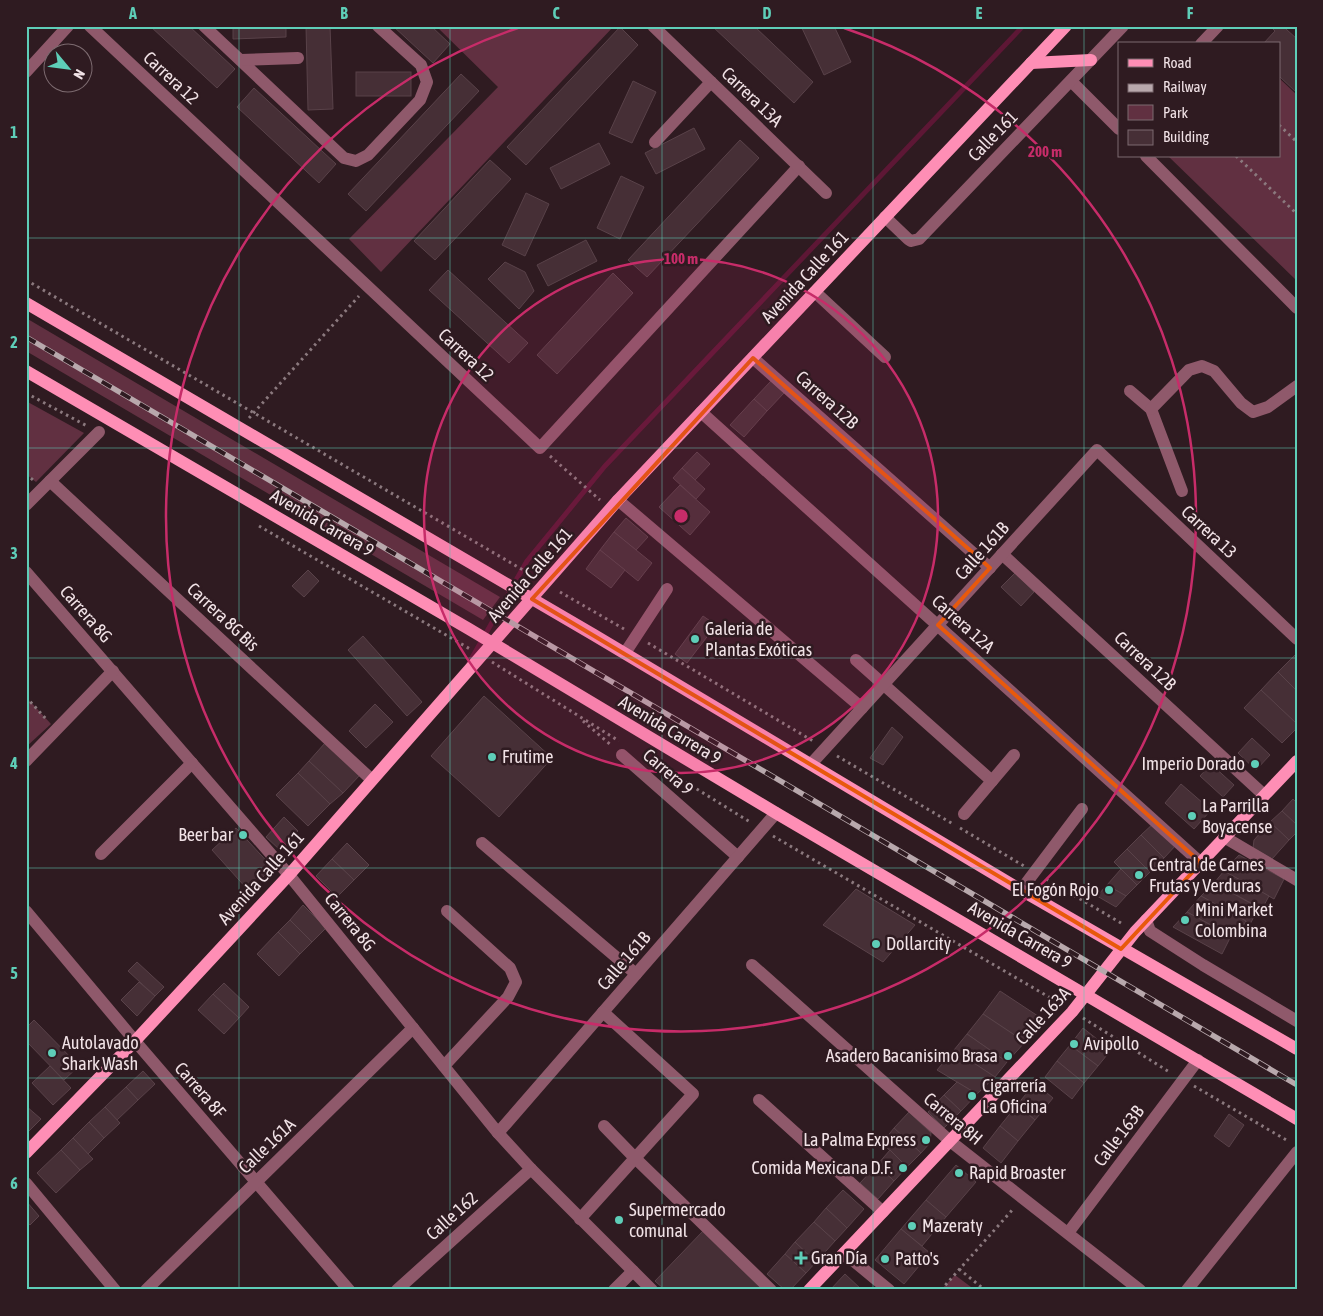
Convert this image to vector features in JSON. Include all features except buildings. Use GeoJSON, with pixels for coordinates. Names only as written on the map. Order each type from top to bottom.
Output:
{"type":"FeatureCollection","features":[{"type":"Feature","properties":{"kind":"main road","name":"Avenida Calle 161"},"geometry":{"type":"LineString","coordinates":[[26,1153],[289,875],[614,505],[1066,26]]}},
{"type":"Feature","properties":{"kind":"main road"},"geometry":{"type":"LineString","coordinates":[[1031,63],[1091,60]]}},
{"type":"Feature","properties":{"kind":"main road"},"geometry":{"type":"LineString","coordinates":[[26,303],[532,598],[1121,949],[1297,1050]]}},
{"type":"Feature","properties":{"kind":"main road","name":"Avenida Carrera 9"},"geometry":{"type":"LineString","coordinates":[[26,371],[493,643],[776,813],[1297,1119]]}},
{"type":"Feature","properties":{"kind":"main road","name":"Calle 163A"},"geometry":{"type":"LineString","coordinates":[[809,1290],[1072,1012],[1146,920],[1297,761]]}},
{"type":"Feature","properties":{"kind":"street"},"geometry":{"type":"LineString","coordinates":[[26,72],[68,26]]}},
{"type":"Feature","properties":{"kind":"street","name":"Carrera 12"},"geometry":{"type":"LineString","coordinates":[[90,26],[540,448]]}},
{"type":"Feature","properties":{"kind":"street"},"geometry":{"type":"LineString","coordinates":[[204,26],[344,158],[356,161],[368,155],[420,100],[427,82],[422,65],[378,26]]}},
{"type":"Feature","properties":{"kind":"street","name":"Carrera 13A"},"geometry":{"type":"LineString","coordinates":[[653,26],[826,193]]}},
{"type":"Feature","properties":{"kind":"street","name":"Calle 161"},"geometry":{"type":"LineString","coordinates":[[885,217],[911,241],[919,239],[1123,26]]}},
{"type":"Feature","properties":{"kind":"street"},"geometry":{"type":"LineString","coordinates":[[1203,42],[1218,26]]}},
{"type":"Feature","properties":{"kind":"street"},"geometry":{"type":"LineString","coordinates":[[241,60],[298,58]]}},
{"type":"Feature","properties":{"kind":"street"},"geometry":{"type":"LineString","coordinates":[[1071,81],[1118,128]]}},
{"type":"Feature","properties":{"kind":"street"},"geometry":{"type":"LineString","coordinates":[[656,142],[711,82]]}},
{"type":"Feature","properties":{"kind":"street"},"geometry":{"type":"LineString","coordinates":[[1148,158],[1297,308]]}},
{"type":"Feature","properties":{"kind":"street"},"geometry":{"type":"LineString","coordinates":[[540,448],[799,166]]}},
{"type":"Feature","properties":{"kind":"street"},"geometry":{"type":"LineString","coordinates":[[815,292],[886,357]]}},
{"type":"Feature","properties":{"kind":"street","name":"Carrera 12B"},"geometry":{"type":"LineString","coordinates":[[753,358],[990,568]]}},
{"type":"Feature","properties":{"kind":"street"},"geometry":{"type":"LineString","coordinates":[[1151,409],[1189,370],[1202,366],[1214,371],[1241,404],[1253,412],[1268,407],[1297,386]]}},
{"type":"Feature","properties":{"kind":"street"},"geometry":{"type":"LineString","coordinates":[[1130,391],[1151,409],[1182,492]]}},
{"type":"Feature","properties":{"kind":"street","name":"Carrera 12A"},"geometry":{"type":"LineString","coordinates":[[701,412],[1200,863]]}},
{"type":"Feature","properties":{"kind":"street"},"geometry":{"type":"LineString","coordinates":[[26,505],[99,432]]}},
{"type":"Feature","properties":{"kind":"street","name":"Calle 161B"},"geometry":{"type":"LineString","coordinates":[[811,764],[1097,450]]}},
{"type":"Feature","properties":{"kind":"street","name":"Carrera 13"},"geometry":{"type":"LineString","coordinates":[[1097,450],[1297,639]]}},
{"type":"Feature","properties":{"kind":"street","name":"Carrera 8G Bis"},"geometry":{"type":"LineString","coordinates":[[50,481],[372,780]]}},
{"type":"Feature","properties":{"kind":"street"},"geometry":{"type":"LineString","coordinates":[[614,505],[862,708]]}},
{"type":"Feature","properties":{"kind":"street","name":"Carrera 12B"},"geometry":{"type":"LineString","coordinates":[[1002,554],[1264,795]]}},
{"type":"Feature","properties":{"kind":"street","name":"Carrera 8G"},"geometry":{"type":"LineString","coordinates":[[26,572],[289,875],[498,1132],[531,1169],[652,1290]]}},
{"type":"Feature","properties":{"kind":"street"},"geometry":{"type":"LineString","coordinates":[[625,653],[667,589]]}},
{"type":"Feature","properties":{"kind":"street"},"geometry":{"type":"LineString","coordinates":[[856,660],[992,781]]}},
{"type":"Feature","properties":{"kind":"street"},"geometry":{"type":"LineString","coordinates":[[26,761],[113,671]]}},
{"type":"Feature","properties":{"kind":"street","name":"Carrera 9"},"geometry":{"type":"LineString","coordinates":[[624,750],[738,857]]}},
{"type":"Feature","properties":{"kind":"street"},"geometry":{"type":"LineString","coordinates":[[964,814],[1014,755]]}},
{"type":"Feature","properties":{"kind":"street"},"geometry":{"type":"LineString","coordinates":[[101,854],[192,763]]}},
{"type":"Feature","properties":{"kind":"street"},"geometry":{"type":"LineString","coordinates":[[1021,890],[1082,809]]}},
{"type":"Feature","properties":{"kind":"street","name":"Calle 161B"},"geometry":{"type":"LineString","coordinates":[[498,1132],[776,813]]}},
{"type":"Feature","properties":{"kind":"street"},"geometry":{"type":"LineString","coordinates":[[1224,837],[1297,880]]}},
{"type":"Feature","properties":{"kind":"street"},"geometry":{"type":"LineString","coordinates":[[482,843],[636,974]]}},
{"type":"Feature","properties":{"kind":"street","name":"Carrera 8F"},"geometry":{"type":"LineString","coordinates":[[26,911],[134,1041],[257,1181],[349,1290]]}},
{"type":"Feature","properties":{"kind":"street"},"geometry":{"type":"LineString","coordinates":[[444,1066],[508,997],[516,982],[510,968],[447,911]]}},
{"type":"Feature","properties":{"kind":"street"},"geometry":{"type":"LineString","coordinates":[[1146,920],[1150,931],[1202,965],[1297,1021]]}},
{"type":"Feature","properties":{"kind":"street","name":"Carrera 8H"},"geometry":{"type":"LineString","coordinates":[[752,965],[950,1141],[1140,1290]]}},
{"type":"Feature","properties":{"kind":"street"},"geometry":{"type":"LineString","coordinates":[[580,1219],[693,1094],[603,1012]]}},
{"type":"Feature","properties":{"kind":"street","name":"Calle 161A"},"geometry":{"type":"LineString","coordinates":[[146,1290],[413,1028]]}},
{"type":"Feature","properties":{"kind":"street","name":"Calle 163B"},"geometry":{"type":"LineString","coordinates":[[1068,1234],[1198,1060]]}},
{"type":"Feature","properties":{"kind":"street"},"geometry":{"type":"LineString","coordinates":[[759,1100],[883,1212]]}},
{"type":"Feature","properties":{"kind":"street"},"geometry":{"type":"LineString","coordinates":[[604,1126],[771,1290]]}},
{"type":"Feature","properties":{"kind":"street"},"geometry":{"type":"LineString","coordinates":[[1188,1290],[1293,1147]]}},
{"type":"Feature","properties":{"kind":"street","name":"Calle 162"},"geometry":{"type":"LineString","coordinates":[[397,1290],[531,1169]]}},
{"type":"Feature","properties":{"kind":"street"},"geometry":{"type":"LineString","coordinates":[[26,1183],[115,1290]]}},
{"type":"Feature","properties":{"kind":"street"},"geometry":{"type":"LineString","coordinates":[[844,1253],[889,1290]]}},
{"type":"Feature","properties":{"kind":"street"},"geometry":{"type":"LineString","coordinates":[[614,1290],[633,1271]]}},
{"type":"Feature","properties":{"kind":"path"},"geometry":{"type":"LineString","coordinates":[[1280,126],[1297,142]]}},
{"type":"Feature","properties":{"kind":"path"},"geometry":{"type":"LineString","coordinates":[[1238,158],[1297,214]]}},
{"type":"Feature","properties":{"kind":"path"},"geometry":{"type":"LineString","coordinates":[[26,280],[530,574]]}},
{"type":"Feature","properties":{"kind":"path"},"geometry":{"type":"LineString","coordinates":[[240,428],[368,287]]}},
{"type":"Feature","properties":{"kind":"path"},"geometry":{"type":"LineString","coordinates":[[26,393],[99,432]]}},
{"type":"Feature","properties":{"kind":"path"},"geometry":{"type":"LineString","coordinates":[[540,448],[614,505]]}},
{"type":"Feature","properties":{"kind":"path"},"geometry":{"type":"LineString","coordinates":[[258,525],[482,656],[576,714],[624,750]]}},
{"type":"Feature","properties":{"kind":"path"},"geometry":{"type":"LineString","coordinates":[[560,592],[1121,923]]}},
{"type":"Feature","properties":{"kind":"path"},"geometry":{"type":"LineString","coordinates":[[26,696],[56,730]]}},
{"type":"Feature","properties":{"kind":"path","name":"Carrera 9"},"geometry":{"type":"LineString","coordinates":[[576,714],[624,750]]}},
{"type":"Feature","properties":{"kind":"path"},"geometry":{"type":"LineString","coordinates":[[652,761],[762,829],[1072,1012],[1293,1147]]}},
{"type":"Feature","properties":{"kind":"path"},"geometry":{"type":"LineString","coordinates":[[941,842],[964,814]]}},
{"type":"Feature","properties":{"kind":"path"},"geometry":{"type":"LineString","coordinates":[[942,1290],[1023,1198]]}},
{"type":"Feature","properties":{"kind":"path"},"geometry":{"type":"LineString","coordinates":[[960,1270],[985,1290]]}},
{"type":"Feature","properties":{"kind":"highlighted area"},"geometry":{"type":"Polygon","coordinates":[[[753,358],[990,568],[938,625],[1201,863],[1121,949],[532,599],[753,358]]]}},
{"type":"Feature","properties":{"kind":"green space"},"geometry":{"type":"Polygon","coordinates":[[[436,26],[614,26],[381,272],[349,239],[498,87],[436,26]]]}},
{"type":"Feature","properties":{"kind":"green space"},"geometry":{"type":"Polygon","coordinates":[[[1280,79],[1297,95],[1297,281],[1170,158],[1280,158],[1280,79]]]}},
{"type":"Feature","properties":{"kind":"green space"},"geometry":{"type":"Polygon","coordinates":[[[26,318],[500,597],[483,620],[26,351],[26,318]]]}},
{"type":"Feature","properties":{"kind":"green space"},"geometry":{"type":"Polygon","coordinates":[[[26,401],[84,433],[36,482],[26,474],[26,401]]]}},
{"type":"Feature","properties":{"kind":"green space"},"geometry":{"type":"Polygon","coordinates":[[[26,697],[51,724],[26,747],[26,697]]]}},
{"type":"Feature","properties":{"kind":"green space"},"geometry":{"type":"Polygon","coordinates":[[[955,1275],[975,1290],[941,1290],[955,1275]]]}},
{"type":"Feature","properties":{"kind":"waterway"},"geometry":{"type":"LineString","coordinates":[[469,663],[527,561],[605,466],[1023,26]]}},
{"type":"Feature","properties":{"kind":"railway"},"geometry":{"type":"LineString","coordinates":[[26,337],[1297,1085]]}},
{"type":"Feature","properties":{"kind":"place","name":"Galeria de Plantas Exóticas"},"geometry":{"type":"Point","coordinates":[695,639]}},
{"type":"Feature","properties":{"kind":"place","name":"Frutime"},"geometry":{"type":"Point","coordinates":[492,757]}},
{"type":"Feature","properties":{"kind":"place","name":"Imperio Dorado"},"geometry":{"type":"Point","coordinates":[1255,764]}},
{"type":"Feature","properties":{"kind":"place","name":"La Parrilla Boyacense"},"geometry":{"type":"Point","coordinates":[1192,816]}},
{"type":"Feature","properties":{"kind":"place","name":"Beer bar"},"geometry":{"type":"Point","coordinates":[243,835]}},
{"type":"Feature","properties":{"kind":"place","name":"Central de Carnes Frutas y Verduras"},"geometry":{"type":"Point","coordinates":[1139,875]}},
{"type":"Feature","properties":{"kind":"place","name":"El Fogón Rojo"},"geometry":{"type":"Point","coordinates":[1109,890]}},
{"type":"Feature","properties":{"kind":"place","name":"Mini Market Colombina"},"geometry":{"type":"Point","coordinates":[1185,920]}},
{"type":"Feature","properties":{"kind":"place","name":"Dollarcity"},"geometry":{"type":"Point","coordinates":[876,944]}},
{"type":"Feature","properties":{"kind":"place","name":"Avipollo"},"geometry":{"type":"Point","coordinates":[1074,1044]}},
{"type":"Feature","properties":{"kind":"place","name":"Autolavado Shark Wash"},"geometry":{"type":"Point","coordinates":[52,1053]}},
{"type":"Feature","properties":{"kind":"place","name":"Asadero Bacanisimo Brasa"},"geometry":{"type":"Point","coordinates":[1008,1056]}},
{"type":"Feature","properties":{"kind":"place","name":"Cigarrería La Oficina"},"geometry":{"type":"Point","coordinates":[972,1096]}},
{"type":"Feature","properties":{"kind":"place","name":"La Palma Express"},"geometry":{"type":"Point","coordinates":[926,1140]}},
{"type":"Feature","properties":{"kind":"place","name":"Comida Mexicana D.F."},"geometry":{"type":"Point","coordinates":[903,1168]}},
{"type":"Feature","properties":{"kind":"place","name":"Rapid Broaster"},"geometry":{"type":"Point","coordinates":[959,1173]}},
{"type":"Feature","properties":{"kind":"place","name":"Supermercado comunal"},"geometry":{"type":"Point","coordinates":[619,1220]}},
{"type":"Feature","properties":{"kind":"place","name":"Mazeraty"},"geometry":{"type":"Point","coordinates":[912,1226]}},
{"type":"Feature","properties":{"kind":"place","name":"Gran Día"},"geometry":{"type":"Point","coordinates":[801,1258]}},
{"type":"Feature","properties":{"kind":"place","name":"Patto's"},"geometry":{"type":"Point","coordinates":[885,1259]}}]}
